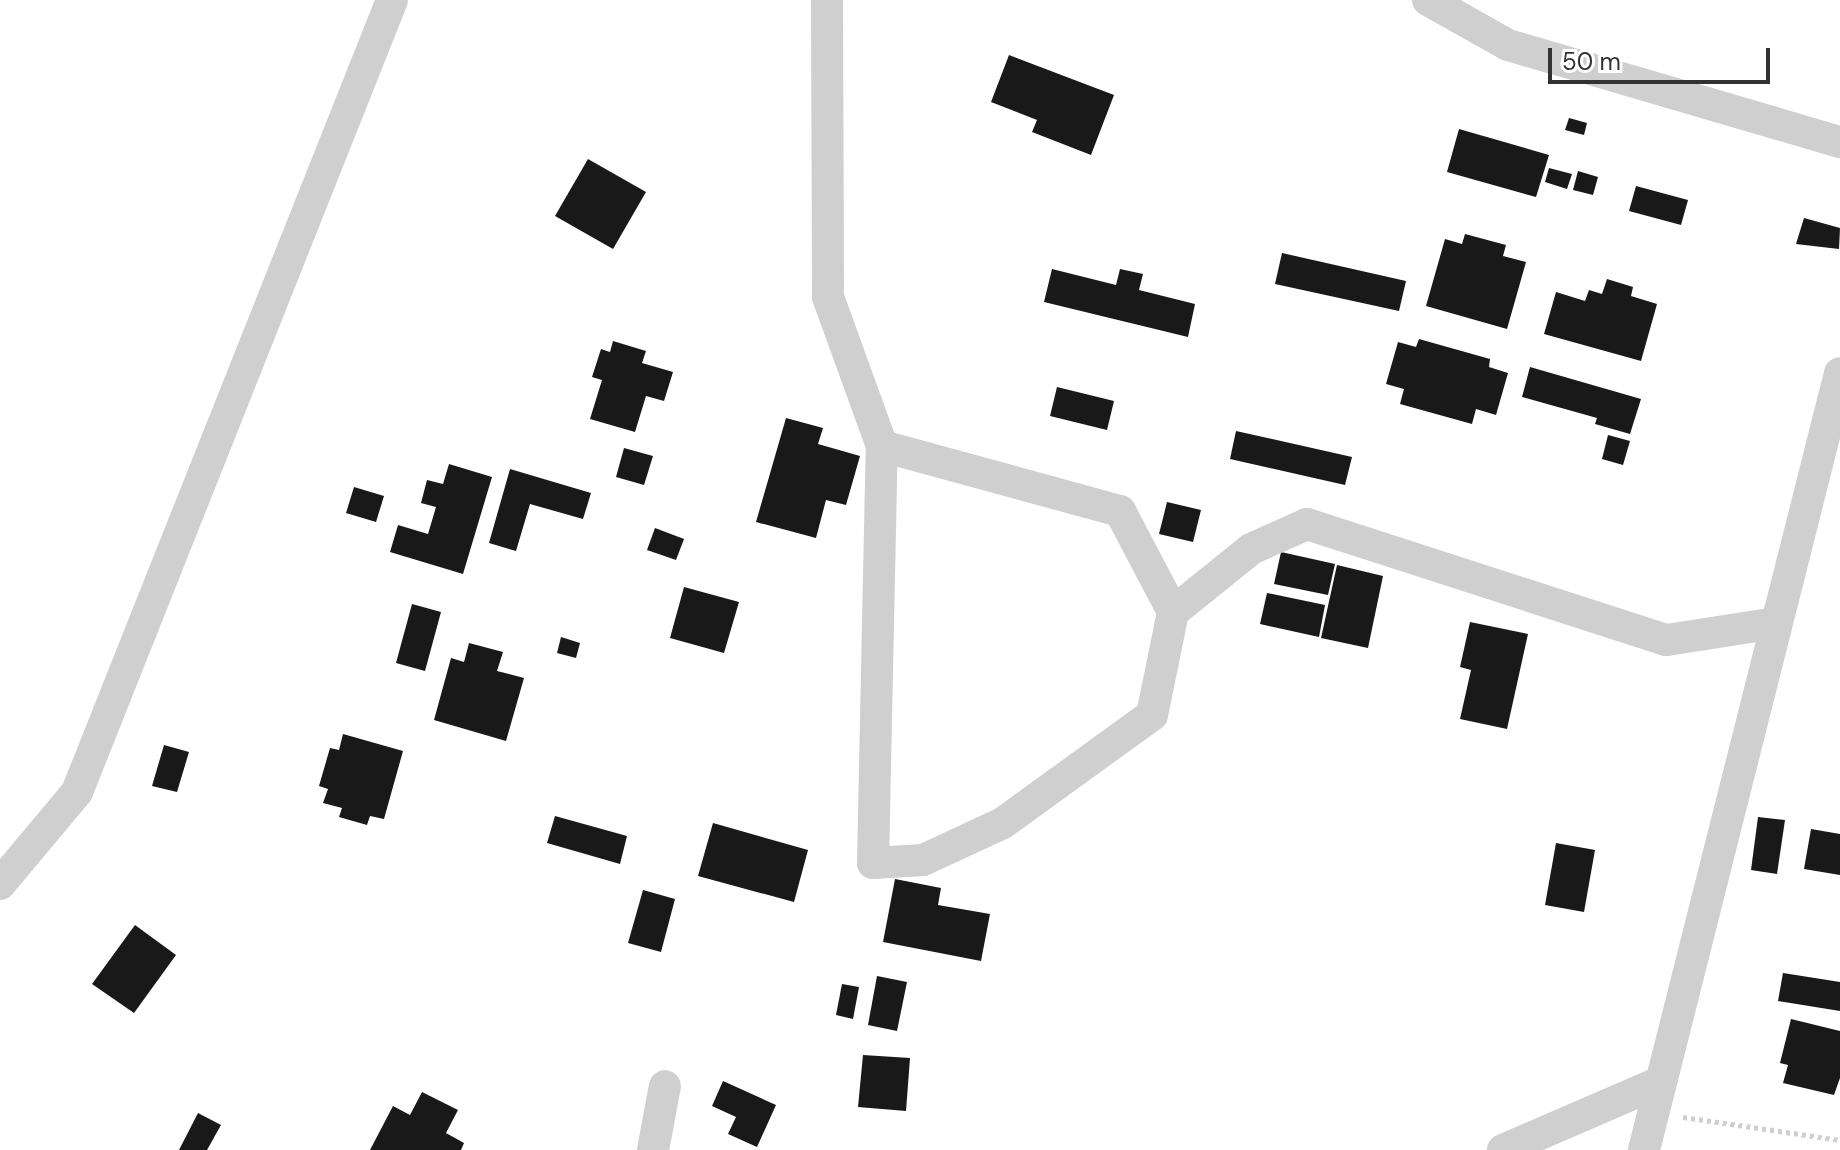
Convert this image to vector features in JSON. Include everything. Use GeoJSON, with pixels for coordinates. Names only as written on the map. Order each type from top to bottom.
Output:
{"type":"FeatureCollection","features":[{"type":"Feature","properties":{"kind":"street"},"geometry":{"type":"LineString","coordinates":[[0,884],[77,792],[392,0]]}},
{"type":"Feature","properties":{"kind":"street"},"geometry":{"type":"LineString","coordinates":[[827,0],[828,297],[882,446],[873,863],[923,860],[1003,823],[1152,715],[1173,612],[1120,511],[882,446]]}},
{"type":"Feature","properties":{"kind":"street"},"geometry":{"type":"LineString","coordinates":[[1428,0],[1508,45],[1840,142]]}},
{"type":"Feature","properties":{"kind":"street"},"geometry":{"type":"LineString","coordinates":[[1644,1150],[1840,373]]}},
{"type":"Feature","properties":{"kind":"street"},"geometry":{"type":"LineString","coordinates":[[1173,612],[1251,549],[1307,524],[1667,640],[1776,623]]}},
{"type":"Feature","properties":{"kind":"street"},"geometry":{"type":"LineString","coordinates":[[653,1150],[665,1086]]}},
{"type":"Feature","properties":{"kind":"street"},"geometry":{"type":"LineString","coordinates":[[1503,1150],[1655,1098]]}},
{"type":"Feature","properties":{"kind":"path"},"geometry":{"type":"LineString","coordinates":[[1655,1098],[1840,1140]]}},
{"type":"Feature","properties":{"kind":"building"},"geometry":{"type":"Polygon","coordinates":[[[1009,55],[1114,95],[1091,155],[1032,132],[1037,120],[991,102],[1009,55]]]}},
{"type":"Feature","properties":{"kind":"building"},"geometry":{"type":"Polygon","coordinates":[[[1569,118],[1587,123],[1584,135],[1565,130],[1569,118]]]}},
{"type":"Feature","properties":{"kind":"building"},"geometry":{"type":"Polygon","coordinates":[[[1459,129],[1549,155],[1536,197],[1447,172],[1459,129]]]}},
{"type":"Feature","properties":{"kind":"building"},"geometry":{"type":"Polygon","coordinates":[[[588,159],[646,192],[613,249],[555,216],[588,159]]]}},
{"type":"Feature","properties":{"kind":"building"},"geometry":{"type":"Polygon","coordinates":[[[1549,168],[1572,174],[1567,189],[1545,182],[1549,168]]]}},
{"type":"Feature","properties":{"kind":"building"},"geometry":{"type":"Polygon","coordinates":[[[1578,171],[1598,177],[1593,195],[1573,190],[1578,171]]]}},
{"type":"Feature","properties":{"kind":"building"},"geometry":{"type":"Polygon","coordinates":[[[1636,186],[1688,200],[1681,225],[1629,211],[1636,186]]]}},
{"type":"Feature","properties":{"kind":"building"},"geometry":{"type":"Polygon","coordinates":[[[1804,218],[1840,228],[1839,249],[1796,244],[1804,218]]]}},
{"type":"Feature","properties":{"kind":"building"},"geometry":{"type":"Polygon","coordinates":[[[1465,234],[1506,245],[1503,256],[1526,262],[1507,329],[1426,306],[1445,239],[1462,244],[1465,234]]]}},
{"type":"Feature","properties":{"kind":"building"},"geometry":{"type":"Polygon","coordinates":[[[1282,253],[1406,281],[1399,311],[1275,284],[1282,253]]]}},
{"type":"Feature","properties":{"kind":"building"},"geometry":{"type":"Polygon","coordinates":[[[1052,269],[1116,285],[1120,269],[1143,274],[1139,290],[1195,304],[1188,337],[1044,302],[1052,269]]]}},
{"type":"Feature","properties":{"kind":"building"},"geometry":{"type":"Polygon","coordinates":[[[1607,279],[1633,287],[1631,296],[1657,304],[1641,361],[1544,334],[1556,292],[1585,301],[1589,290],[1602,294],[1607,279]]]}},
{"type":"Feature","properties":{"kind":"building"},"geometry":{"type":"Polygon","coordinates":[[[1419,339],[1490,359],[1489,367],[1508,373],[1496,415],[1476,409],[1472,424],[1400,404],[1404,389],[1386,384],[1398,342],[1416,347],[1419,339]]]}},
{"type":"Feature","properties":{"kind":"building"},"geometry":{"type":"Polygon","coordinates":[[[613,341],[646,351],[642,363],[673,372],[664,401],[646,396],[635,432],[590,419],[602,380],[592,377],[601,349],[610,352],[613,341]]]}},
{"type":"Feature","properties":{"kind":"building"},"geometry":{"type":"Polygon","coordinates":[[[1530,367],[1641,399],[1630,434],[1595,424],[1597,418],[1522,397],[1530,367]]]}},
{"type":"Feature","properties":{"kind":"building"},"geometry":{"type":"Polygon","coordinates":[[[1057,387],[1114,401],[1107,430],[1050,416],[1057,387]]]}},
{"type":"Feature","properties":{"kind":"building"},"geometry":{"type":"Polygon","coordinates":[[[786,418],[823,428],[818,444],[860,456],[846,505],[826,500],[816,538],[756,522],[786,418]]]}},
{"type":"Feature","properties":{"kind":"building"},"geometry":{"type":"Polygon","coordinates":[[[1236,431],[1352,457],[1345,485],[1230,459],[1236,431]]]}},
{"type":"Feature","properties":{"kind":"building"},"geometry":{"type":"Polygon","coordinates":[[[1608,435],[1630,441],[1623,465],[1602,459],[1608,435]]]}},
{"type":"Feature","properties":{"kind":"building"},"geometry":{"type":"Polygon","coordinates":[[[624,448],[653,456],[644,485],[616,477],[624,448]]]}},
{"type":"Feature","properties":{"kind":"building"},"geometry":{"type":"Polygon","coordinates":[[[449,464],[492,477],[463,574],[390,552],[398,525],[428,534],[436,507],[421,503],[427,480],[443,484],[449,464]]]}},
{"type":"Feature","properties":{"kind":"building"},"geometry":{"type":"Polygon","coordinates":[[[510,469],[591,493],[583,519],[530,504],[516,551],[489,543],[510,469]]]}},
{"type":"Feature","properties":{"kind":"building"},"geometry":{"type":"Polygon","coordinates":[[[354,487],[384,496],[376,522],[346,513],[354,487]]]}},
{"type":"Feature","properties":{"kind":"building"},"geometry":{"type":"Polygon","coordinates":[[[1167,502],[1201,510],[1193,542],[1159,534],[1167,502]]]}},
{"type":"Feature","properties":{"kind":"building"},"geometry":{"type":"Polygon","coordinates":[[[655,528],[684,539],[676,560],[647,550],[655,528]]]}},
{"type":"Feature","properties":{"kind":"building"},"geometry":{"type":"Polygon","coordinates":[[[1281,552],[1335,564],[1328,595],[1274,584],[1281,552]]]}},
{"type":"Feature","properties":{"kind":"building"},"geometry":{"type":"Polygon","coordinates":[[[1337,565],[1383,576],[1368,648],[1321,638],[1337,565]]]}},
{"type":"Feature","properties":{"kind":"building"},"geometry":{"type":"Polygon","coordinates":[[[684,587],[739,602],[724,653],[670,638],[684,587]]]}},
{"type":"Feature","properties":{"kind":"building"},"geometry":{"type":"Polygon","coordinates":[[[1267,593],[1325,605],[1319,637],[1260,624],[1267,593]]]}},
{"type":"Feature","properties":{"kind":"building"},"geometry":{"type":"Polygon","coordinates":[[[412,604],[441,612],[425,671],[396,663],[412,604]]]}},
{"type":"Feature","properties":{"kind":"building"},"geometry":{"type":"Polygon","coordinates":[[[1470,622],[1528,634],[1507,729],[1460,719],[1471,670],[1460,667],[1470,622]]]}},
{"type":"Feature","properties":{"kind":"building"},"geometry":{"type":"Polygon","coordinates":[[[561,637],[580,643],[576,658],[557,653],[561,637]]]}},
{"type":"Feature","properties":{"kind":"building"},"geometry":{"type":"Polygon","coordinates":[[[469,643],[503,652],[497,671],[524,678],[506,741],[434,720],[451,658],[464,662],[469,643]]]}},
{"type":"Feature","properties":{"kind":"building"},"geometry":{"type":"Polygon","coordinates":[[[343,734],[403,751],[384,819],[370,816],[367,825],[339,817],[342,808],[323,803],[328,789],[319,786],[330,748],[339,750],[343,734]]]}},
{"type":"Feature","properties":{"kind":"building"},"geometry":{"type":"Polygon","coordinates":[[[164,745],[189,752],[177,792],[152,786],[164,745]]]}},
{"type":"Feature","properties":{"kind":"building"},"geometry":{"type":"Polygon","coordinates":[[[555,816],[627,836],[620,864],[547,843],[555,816]]]}},
{"type":"Feature","properties":{"kind":"building"},"geometry":{"type":"Polygon","coordinates":[[[1758,817],[1785,820],[1777,874],[1751,870],[1758,817]]]}},
{"type":"Feature","properties":{"kind":"building"},"geometry":{"type":"Polygon","coordinates":[[[713,823],[808,850],[794,902],[698,876],[713,823]]]}},
{"type":"Feature","properties":{"kind":"building"},"geometry":{"type":"Polygon","coordinates":[[[1811,829],[1840,834],[1840,875],[1804,869],[1811,829]]]}},
{"type":"Feature","properties":{"kind":"building"},"geometry":{"type":"Polygon","coordinates":[[[1556,843],[1595,850],[1584,912],[1545,905],[1556,843]]]}},
{"type":"Feature","properties":{"kind":"building"},"geometry":{"type":"Polygon","coordinates":[[[895,879],[941,888],[938,905],[990,914],[981,961],[883,942],[895,879]]]}},
{"type":"Feature","properties":{"kind":"building"},"geometry":{"type":"Polygon","coordinates":[[[643,890],[675,899],[661,952],[628,943],[643,890]]]}},
{"type":"Feature","properties":{"kind":"building"},"geometry":{"type":"Polygon","coordinates":[[[135,925],[176,955],[134,1013],[92,984],[135,925]]]}},
{"type":"Feature","properties":{"kind":"building"},"geometry":{"type":"Polygon","coordinates":[[[1783,973],[1840,982],[1840,1011],[1778,1001],[1783,973]]]}},
{"type":"Feature","properties":{"kind":"building"},"geometry":{"type":"Polygon","coordinates":[[[877,976],[907,982],[897,1031],[868,1025],[877,976]]]}},
{"type":"Feature","properties":{"kind":"building"},"geometry":{"type":"Polygon","coordinates":[[[842,984],[859,987],[853,1019],[836,1015],[842,984]]]}},
{"type":"Feature","properties":{"kind":"building"},"geometry":{"type":"Polygon","coordinates":[[[1791,1019],[1840,1031],[1840,1078],[1834,1095],[1783,1083],[1788,1065],[1780,1063],[1791,1019]]]}},
{"type":"Feature","properties":{"kind":"building"},"geometry":{"type":"Polygon","coordinates":[[[863,1055],[910,1058],[906,1111],[858,1107],[863,1055]]]}},
{"type":"Feature","properties":{"kind":"building"},"geometry":{"type":"Polygon","coordinates":[[[723,1081],[776,1105],[757,1147],[728,1134],[736,1117],[712,1106],[723,1081]]]}},
{"type":"Feature","properties":{"kind":"building"},"geometry":{"type":"Polygon","coordinates":[[[422,1092],[458,1110],[446,1133],[464,1143],[461,1150],[370,1150],[393,1106],[410,1115],[422,1092]]]}},
{"type":"Feature","properties":{"kind":"building"},"geometry":{"type":"Polygon","coordinates":[[[198,1113],[221,1125],[207,1150],[179,1150],[198,1113]]]}}]}
